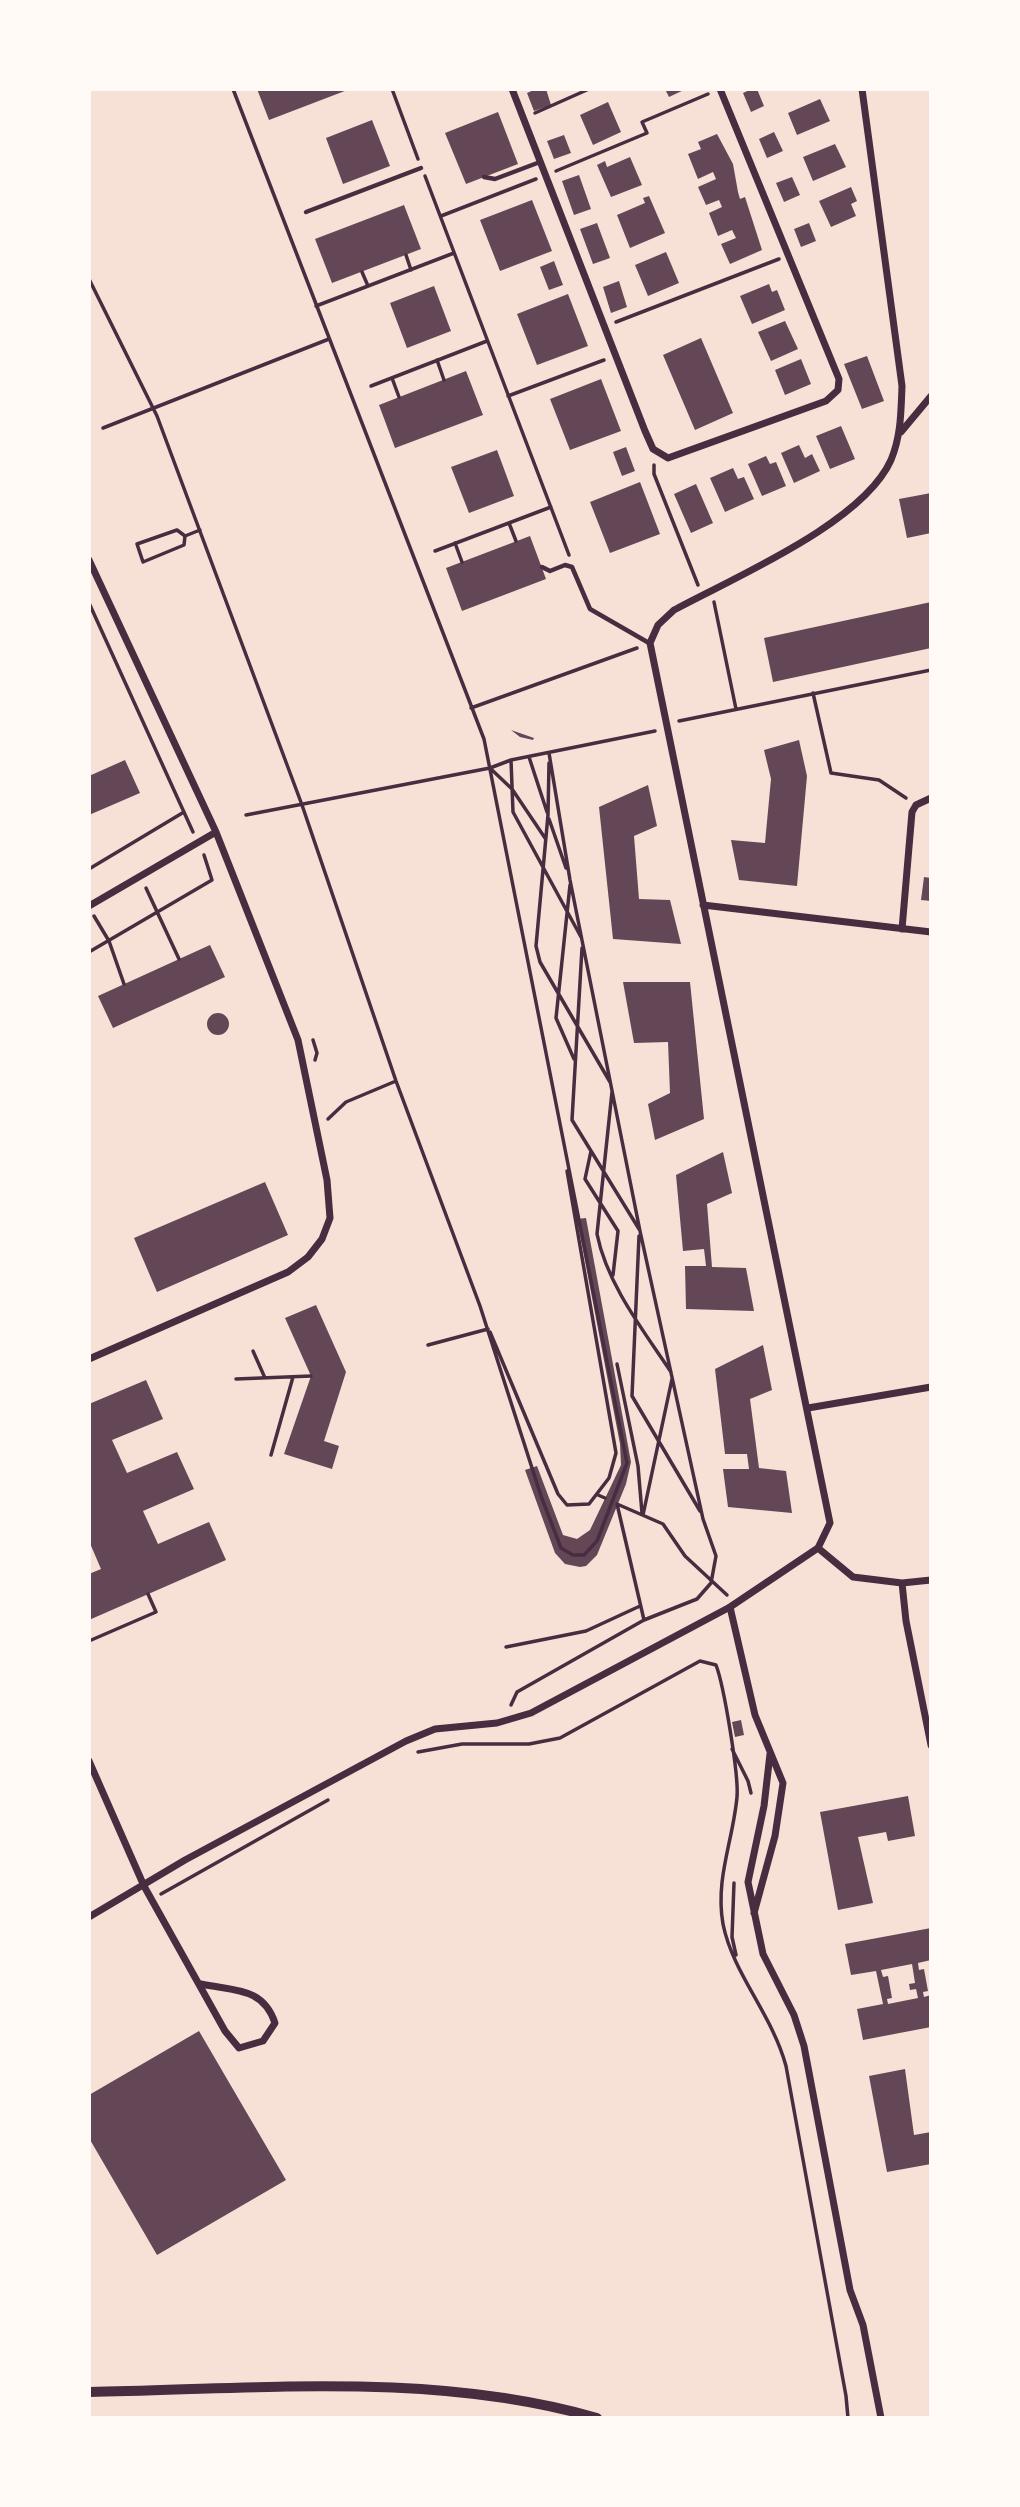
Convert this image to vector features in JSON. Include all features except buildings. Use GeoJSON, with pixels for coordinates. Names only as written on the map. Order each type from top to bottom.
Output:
{"type":"FeatureCollection","features":[{"type":"Feature","properties":{"kind":"street"},"geometry":{"type":"LineString","coordinates":[[512,89],[653,449],[661,456],[677,457],[826,401],[838,390],[839,379],[720,89]]}},
{"type":"Feature","properties":{"kind":"street"},"geometry":{"type":"LineString","coordinates":[[89,1917],[185,1860],[406,1741],[436,1729],[512,1719],[543,1706],[730,1607],[818,1548],[830,1523],[650,643],[658,625],[666,617],[816,534],[857,503],[876,484],[890,461],[900,432],[902,386],[868,113],[862,89]]}},
{"type":"Feature","properties":{"kind":"street"},"geometry":{"type":"LineString","coordinates":[[900,432],[931,396]]}},
{"type":"Feature","properties":{"kind":"street"},"geometry":{"type":"LineString","coordinates":[[89,560],[216,832],[298,1040],[327,1180],[330,1218],[322,1239],[308,1257],[274,1279],[89,1359]]}},
{"type":"Feature","properties":{"kind":"street"},"geometry":{"type":"LineString","coordinates":[[902,929],[912,812],[916,804],[931,798]]}},
{"type":"Feature","properties":{"kind":"street"},"geometry":{"type":"LineString","coordinates":[[89,906],[216,832]]}},
{"type":"Feature","properties":{"kind":"street"},"geometry":{"type":"LineString","coordinates":[[703,905],[931,932]]}},
{"type":"Feature","properties":{"kind":"street"},"geometry":{"type":"LineString","coordinates":[[808,1408],[931,1387]]}},
{"type":"Feature","properties":{"kind":"street"},"geometry":{"type":"LineString","coordinates":[[818,1548],[853,1577],[902,1583],[931,1580]]}},
{"type":"Feature","properties":{"kind":"street"},"geometry":{"type":"LineString","coordinates":[[902,1583],[906,1621],[931,1742]]}},
{"type":"Feature","properties":{"kind":"street"},"geometry":{"type":"LineString","coordinates":[[730,1607],[755,1715],[783,1783],[780,1812],[754,1914]]}},
{"type":"Feature","properties":{"kind":"street"},"geometry":{"type":"LineString","coordinates":[[770,1754],[764,1805],[748,1882],[763,1954],[794,2015],[804,2046],[848,2277],[863,2325],[881,2418]]}},
{"type":"Feature","properties":{"kind":"street"},"geometry":{"type":"LineString","coordinates":[[89,1761],[144,1886],[225,2031],[239,2048],[263,2041],[275,2023],[269,2004],[254,1995],[201,1984]]}},
{"type":"Feature","properties":{"kind":"street"},"geometry":{"type":"LineString","coordinates":[[89,2392],[422,2390],[486,2394],[563,2408],[597,2418]]}},
{"type":"Feature","properties":{"kind":"lane"},"geometry":{"type":"LineString","coordinates":[[484,177],[495,179],[541,162]]}},
{"type":"Feature","properties":{"kind":"lane"},"geometry":{"type":"LineString","coordinates":[[306,212],[421,168]]}},
{"type":"Feature","properties":{"kind":"lane"},"geometry":{"type":"LineString","coordinates":[[542,567],[551,571],[565,565],[572,567],[590,609],[650,643]]}},
{"type":"Feature","properties":{"kind":"path"},"geometry":{"type":"LineString","coordinates":[[233,89],[484,739],[565,1151],[616,1452],[612,1469],[598,1495],[589,1504],[581,1507],[562,1502],[480,1306]]}},
{"type":"Feature","properties":{"kind":"path"},"geometry":{"type":"LineString","coordinates":[[392,89],[572,567]]}},
{"type":"Feature","properties":{"kind":"path"},"geometry":{"type":"LineString","coordinates":[[523,117],[589,89]]}},
{"type":"Feature","properties":{"kind":"path"},"geometry":{"type":"LineString","coordinates":[[441,216],[546,176],[646,133],[642,122],[720,89]]}},
{"type":"Feature","properties":{"kind":"path"},"geometry":{"type":"LineString","coordinates":[[316,306],[454,253]]}},
{"type":"Feature","properties":{"kind":"path"},"geometry":{"type":"LineString","coordinates":[[406,255],[411,270]]}},
{"type":"Feature","properties":{"kind":"path"},"geometry":{"type":"LineString","coordinates":[[604,326],[787,256]]}},
{"type":"Feature","properties":{"kind":"path"},"geometry":{"type":"LineString","coordinates":[[362,272],[368,286]]}},
{"type":"Feature","properties":{"kind":"path"},"geometry":{"type":"LineString","coordinates":[[89,279],[153,407],[200,530],[302,805],[396,1081],[480,1306],[531,1468],[561,1548],[573,1555],[584,1555],[597,1541],[628,1463],[581,1218],[565,1151]]}},
{"type":"Feature","properties":{"kind":"path"},"geometry":{"type":"LineString","coordinates":[[103,428],[329,340]]}},
{"type":"Feature","properties":{"kind":"path"},"geometry":{"type":"LineString","coordinates":[[371,386],[487,341]]}},
{"type":"Feature","properties":{"kind":"path"},"geometry":{"type":"LineString","coordinates":[[508,396],[616,355]]}},
{"type":"Feature","properties":{"kind":"path"},"geometry":{"type":"LineString","coordinates":[[437,360],[444,380]]}},
{"type":"Feature","properties":{"kind":"path"},"geometry":{"type":"LineString","coordinates":[[392,377],[399,397]]}},
{"type":"Feature","properties":{"kind":"path"},"geometry":{"type":"LineString","coordinates":[[653,449],[654,474],[724,640],[736,709]]}},
{"type":"Feature","properties":{"kind":"path"},"geometry":{"type":"LineString","coordinates":[[435,551],[551,507]]}},
{"type":"Feature","properties":{"kind":"path"},"geometry":{"type":"LineString","coordinates":[[509,523],[516,541]]}},
{"type":"Feature","properties":{"kind":"path"},"geometry":{"type":"LineString","coordinates":[[177,530],[186,536],[184,545],[143,562],[137,544],[177,530]]}},
{"type":"Feature","properties":{"kind":"path"},"geometry":{"type":"LineString","coordinates":[[186,536],[200,530]]}},
{"type":"Feature","properties":{"kind":"path"},"geometry":{"type":"LineString","coordinates":[[455,543],[462,562]]}},
{"type":"Feature","properties":{"kind":"path"},"geometry":{"type":"LineString","coordinates":[[89,603],[199,842],[212,880],[89,952]]}},
{"type":"Feature","properties":{"kind":"path"},"geometry":{"type":"LineString","coordinates":[[471,708],[650,643]]}},
{"type":"Feature","properties":{"kind":"path"},"geometry":{"type":"LineString","coordinates":[[246,815],[490,768],[511,760],[549,754],[736,709],[931,670]]}},
{"type":"Feature","properties":{"kind":"path"},"geometry":{"type":"LineString","coordinates":[[813,693],[831,773],[879,780],[916,804]]}},
{"type":"Feature","properties":{"kind":"path"},"geometry":{"type":"LineString","coordinates":[[549,754],[548,816],[536,946],[540,962],[613,1086],[597,1234],[603,1258],[634,1316],[673,1375],[643,1515]]}},
{"type":"Feature","properties":{"kind":"path"},"geometry":{"type":"LineString","coordinates":[[512,1719],[510,1707],[517,1692],[644,1620],[697,1598],[711,1583],[716,1556],[702,1516],[640,1231],[570,880],[549,754]]}},
{"type":"Feature","properties":{"kind":"path"},"geometry":{"type":"LineString","coordinates":[[529,757],[570,880],[556,1018],[575,1063]]}},
{"type":"Feature","properties":{"kind":"path"},"geometry":{"type":"LineString","coordinates":[[511,760],[513,812],[583,941],[572,1120],[640,1231],[632,1396],[702,1516]]}},
{"type":"Feature","properties":{"kind":"path"},"geometry":{"type":"LineString","coordinates":[[490,768],[512,789],[546,840]]}},
{"type":"Feature","properties":{"kind":"path"},"geometry":{"type":"LineString","coordinates":[[89,869],[184,812]]}},
{"type":"Feature","properties":{"kind":"path"},"geometry":{"type":"LineString","coordinates":[[140,877],[159,910],[179,959]]}},
{"type":"Feature","properties":{"kind":"path"},"geometry":{"type":"LineString","coordinates":[[89,906],[109,941],[124,984]]}},
{"type":"Feature","properties":{"kind":"path"},"geometry":{"type":"LineString","coordinates":[[317,1129],[346,1102],[396,1081]]}},
{"type":"Feature","properties":{"kind":"path"},"geometry":{"type":"LineString","coordinates":[[592,1151],[585,1179],[618,1231],[613,1275]]}},
{"type":"Feature","properties":{"kind":"path"},"geometry":{"type":"LineString","coordinates":[[428,1345],[488,1329]]}},
{"type":"Feature","properties":{"kind":"path"},"geometry":{"type":"LineString","coordinates":[[253,1351],[265,1378]]}},
{"type":"Feature","properties":{"kind":"path"},"geometry":{"type":"LineString","coordinates":[[617,1364],[638,1466],[643,1515]]}},
{"type":"Feature","properties":{"kind":"path"},"geometry":{"type":"LineString","coordinates":[[236,1379],[311,1376]]}},
{"type":"Feature","properties":{"kind":"path"},"geometry":{"type":"LineString","coordinates":[[271,1455],[293,1377]]}},
{"type":"Feature","properties":{"kind":"path"},"geometry":{"type":"LineString","coordinates":[[598,1495],[605,1498]]}},
{"type":"Feature","properties":{"kind":"path"},"geometry":{"type":"LineString","coordinates":[[644,1620],[617,1504],[663,1524],[685,1556],[711,1583],[725,1590],[730,1607]]}},
{"type":"Feature","properties":{"kind":"path"},"geometry":{"type":"LineString","coordinates":[[89,1641],[156,1612],[149,1594]]}},
{"type":"Feature","properties":{"kind":"path"},"geometry":{"type":"LineString","coordinates":[[506,1647],[586,1631],[640,1606]]}},
{"type":"Feature","properties":{"kind":"path"},"geometry":{"type":"LineString","coordinates":[[408,1756],[462,1744],[529,1744],[552,1740],[699,1661],[716,1665],[738,1793],[723,1863],[723,1924],[739,1967],[778,2036],[786,2066],[848,2418]]}},
{"type":"Feature","properties":{"kind":"path"},"geometry":{"type":"LineString","coordinates":[[151,1899],[330,1799]]}}]}
